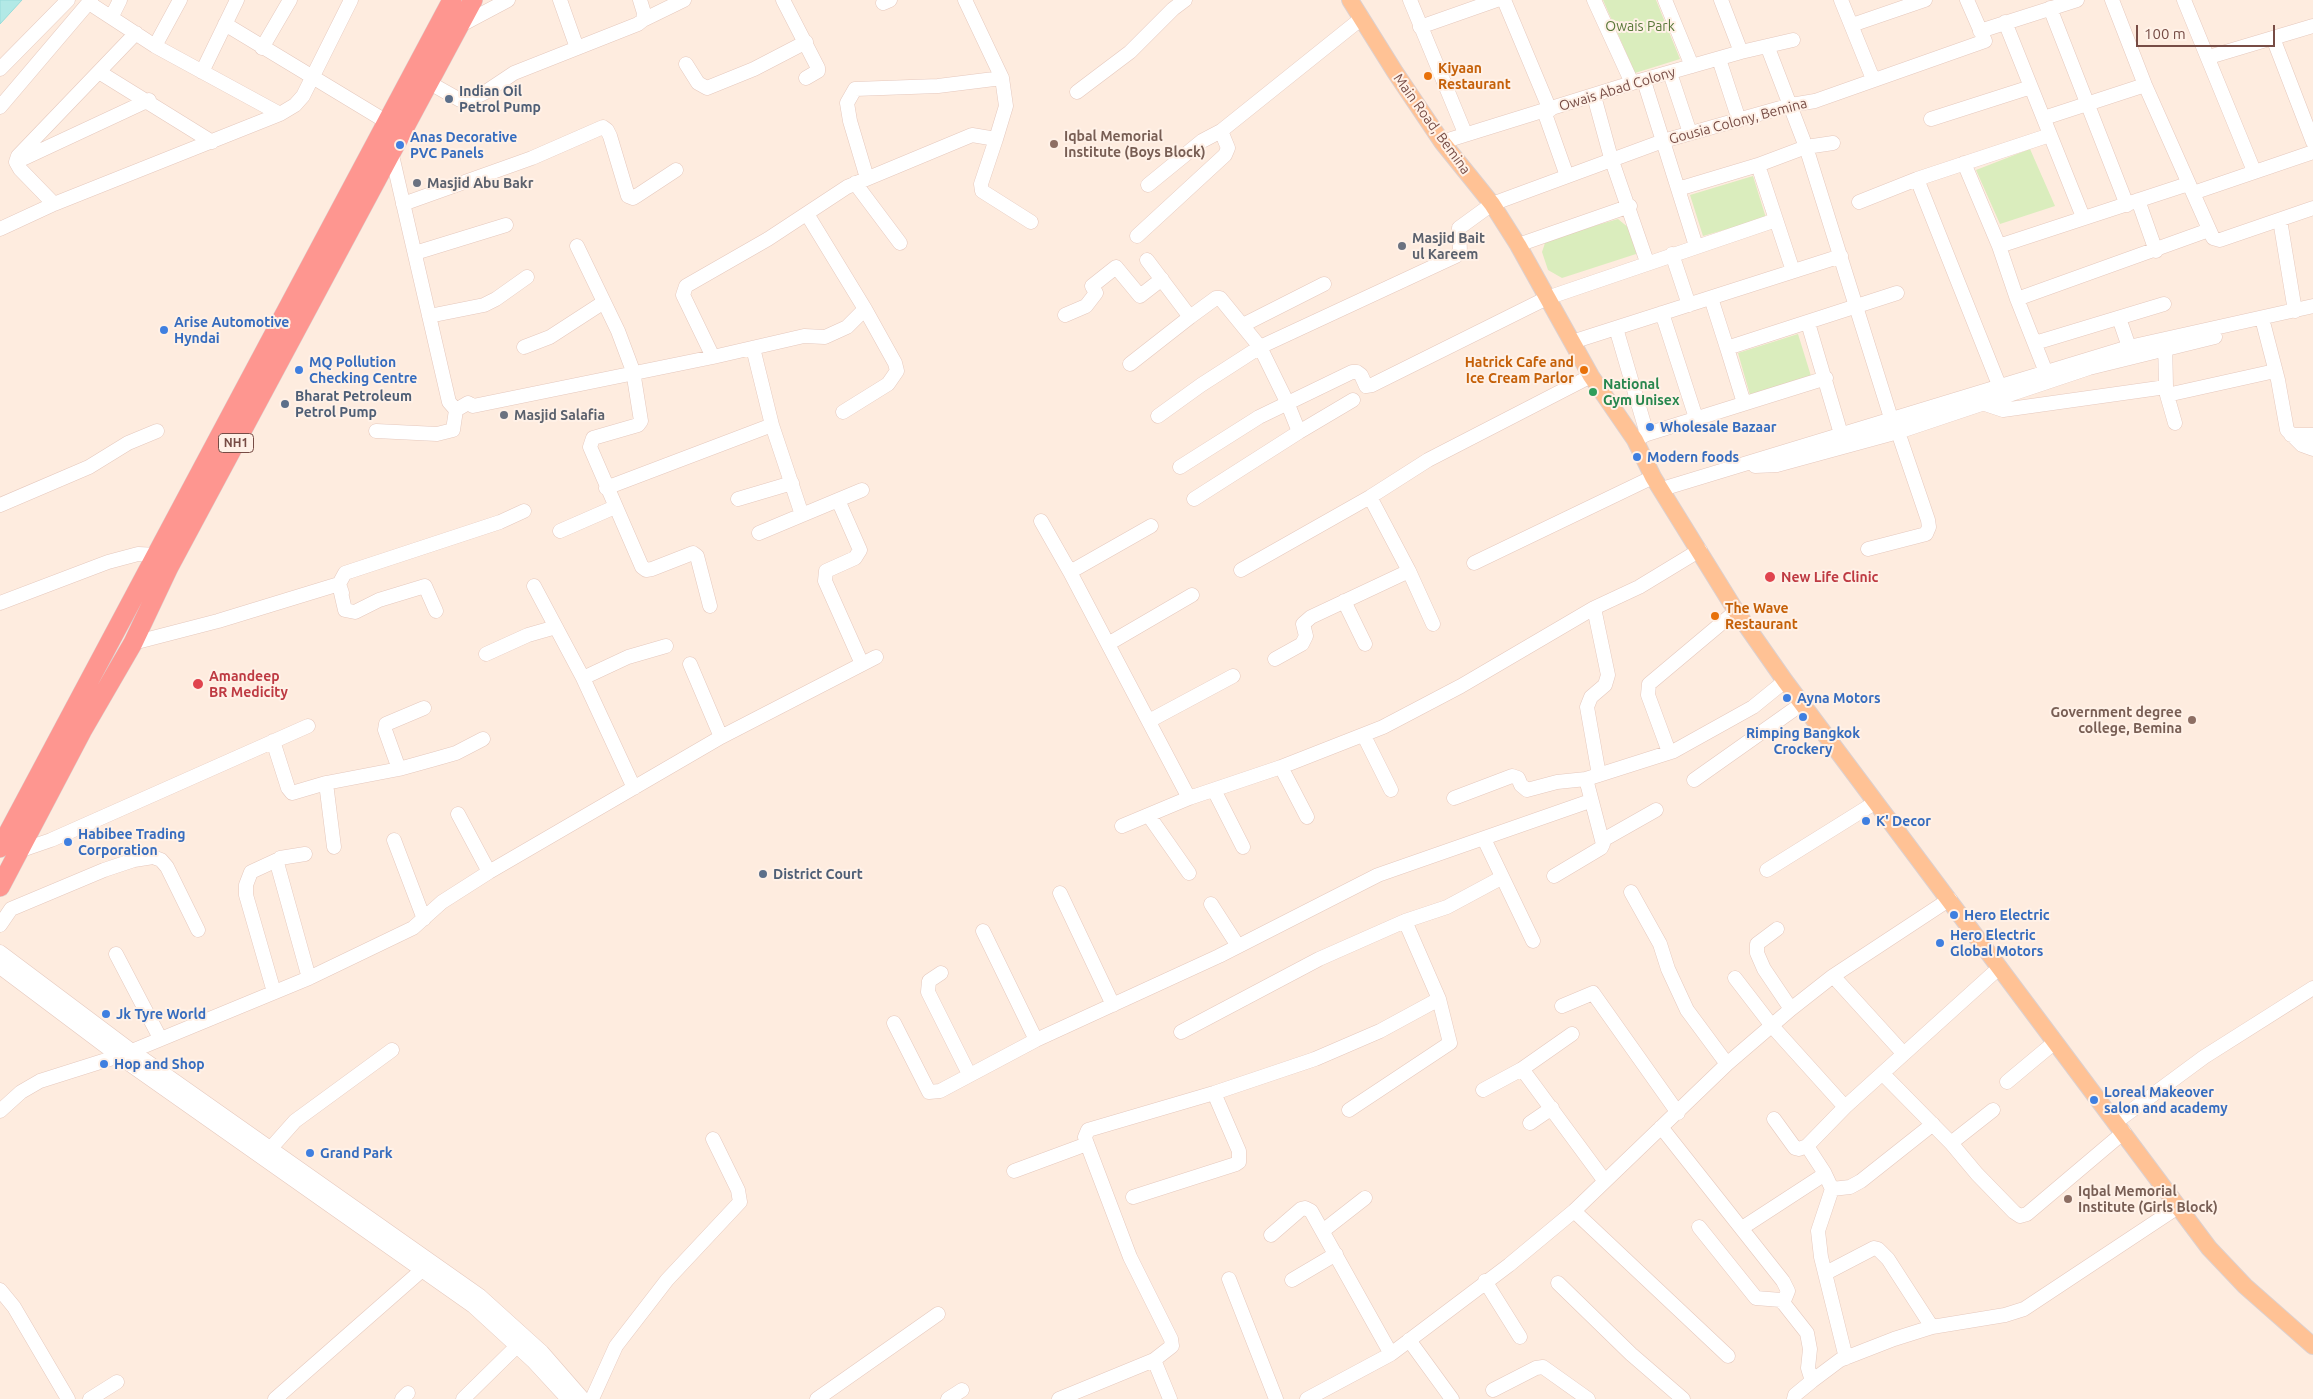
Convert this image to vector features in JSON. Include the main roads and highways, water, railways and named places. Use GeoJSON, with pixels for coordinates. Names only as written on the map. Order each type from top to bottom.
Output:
{"type":"FeatureCollection","features":[{"type":"Feature","properties":{"kind":"highway","name":"NH1"},"geometry":{"type":"LineString","coordinates":[[0,848],[158,556],[452,0]]}},
{"type":"Feature","properties":{"kind":"highway","name":"NH1"},"geometry":{"type":"LineString","coordinates":[[0,887],[82,731],[133,643],[169,567],[473,0]]}},
{"type":"Feature","properties":{"kind":"main road","name":"Main Road, Bemina"},"geometry":{"type":"LineString","coordinates":[[1350,0],[1442,142],[1492,204],[1518,245],[1592,376],[1641,437],[1658,483],[1736,611],[1785,681],[2210,1248],[2245,1286],[2313,1346]]}},
{"type":"Feature","properties":{"kind":"water"},"geometry":{"type":"Polygon","coordinates":[[[0,0],[22,0],[0,24],[0,0]]]}},
{"type":"Feature","properties":{"kind":"place","name":"Kiyaan Restaurant"},"geometry":{"type":"Point","coordinates":[1428,76]}},
{"type":"Feature","properties":{"kind":"place","name":"Indian Oil Petrol Pump"},"geometry":{"type":"Point","coordinates":[449,99]}},
{"type":"Feature","properties":{"kind":"place","name":"Iqbal Memorial Institute (Boys Block)"},"geometry":{"type":"Point","coordinates":[1054,144]}},
{"type":"Feature","properties":{"kind":"place","name":"Anas Decorative PVC Panels"},"geometry":{"type":"Point","coordinates":[400,145]}},
{"type":"Feature","properties":{"kind":"place","name":"Masjid Abu Bakr"},"geometry":{"type":"Point","coordinates":[417,183]}},
{"type":"Feature","properties":{"kind":"place","name":"Masjid Bait ul Kareem"},"geometry":{"type":"Point","coordinates":[1402,246]}},
{"type":"Feature","properties":{"kind":"place","name":"Arise Automotive Hyndai"},"geometry":{"type":"Point","coordinates":[164,330]}},
{"type":"Feature","properties":{"kind":"place","name":"MQ Pollution Checking Centre"},"geometry":{"type":"Point","coordinates":[299,370]}},
{"type":"Feature","properties":{"kind":"place","name":"Hatrick Cafe and Ice Cream Parlor"},"geometry":{"type":"Point","coordinates":[1584,370]}},
{"type":"Feature","properties":{"kind":"place","name":"National Gym Unisex"},"geometry":{"type":"Point","coordinates":[1593,392]}},
{"type":"Feature","properties":{"kind":"place","name":"Bharat Petroleum Petrol Pump"},"geometry":{"type":"Point","coordinates":[285,404]}},
{"type":"Feature","properties":{"kind":"place","name":"Masjid Salafia"},"geometry":{"type":"Point","coordinates":[504,415]}},
{"type":"Feature","properties":{"kind":"place","name":"Wholesale Bazaar"},"geometry":{"type":"Point","coordinates":[1650,427]}},
{"type":"Feature","properties":{"kind":"place","name":"Modern foods"},"geometry":{"type":"Point","coordinates":[1637,457]}},
{"type":"Feature","properties":{"kind":"place","name":"New Life Clinic"},"geometry":{"type":"Point","coordinates":[1770,577]}},
{"type":"Feature","properties":{"kind":"place","name":"The Wave Restaurant"},"geometry":{"type":"Point","coordinates":[1715,616]}},
{"type":"Feature","properties":{"kind":"place","name":"Amandeep BR Medicity"},"geometry":{"type":"Point","coordinates":[198,684]}},
{"type":"Feature","properties":{"kind":"place","name":"Ayna Motors"},"geometry":{"type":"Point","coordinates":[1787,698]}},
{"type":"Feature","properties":{"kind":"place","name":"Rimping Bangkok Crockery"},"geometry":{"type":"Point","coordinates":[1803,717]}},
{"type":"Feature","properties":{"kind":"place","name":"Government degree college, Bemina"},"geometry":{"type":"Point","coordinates":[2192,720]}},
{"type":"Feature","properties":{"kind":"place","name":"K' Decor"},"geometry":{"type":"Point","coordinates":[1866,821]}},
{"type":"Feature","properties":{"kind":"place","name":"Habibee Trading Corporation"},"geometry":{"type":"Point","coordinates":[68,842]}},
{"type":"Feature","properties":{"kind":"place","name":"District Court"},"geometry":{"type":"Point","coordinates":[763,874]}},
{"type":"Feature","properties":{"kind":"place","name":"Hero Electric"},"geometry":{"type":"Point","coordinates":[1954,915]}},
{"type":"Feature","properties":{"kind":"place","name":"Hero Electric Global Motors"},"geometry":{"type":"Point","coordinates":[1940,943]}},
{"type":"Feature","properties":{"kind":"place","name":"Jk Tyre World"},"geometry":{"type":"Point","coordinates":[106,1014]}},
{"type":"Feature","properties":{"kind":"place","name":"Hop and Shop"},"geometry":{"type":"Point","coordinates":[104,1064]}},
{"type":"Feature","properties":{"kind":"place","name":"Loreal Makeover salon and academy"},"geometry":{"type":"Point","coordinates":[2094,1100]}},
{"type":"Feature","properties":{"kind":"place","name":"Grand Park"},"geometry":{"type":"Point","coordinates":[310,1153]}},
{"type":"Feature","properties":{"kind":"place","name":"Iqbal Memorial Institute (Girls Block)"},"geometry":{"type":"Point","coordinates":[2068,1199]}},
{"type":"Feature","properties":{"kind":"park label","name":"Owais Park"},"geometry":{"type":"Point","coordinates":[1640,26]}}]}
